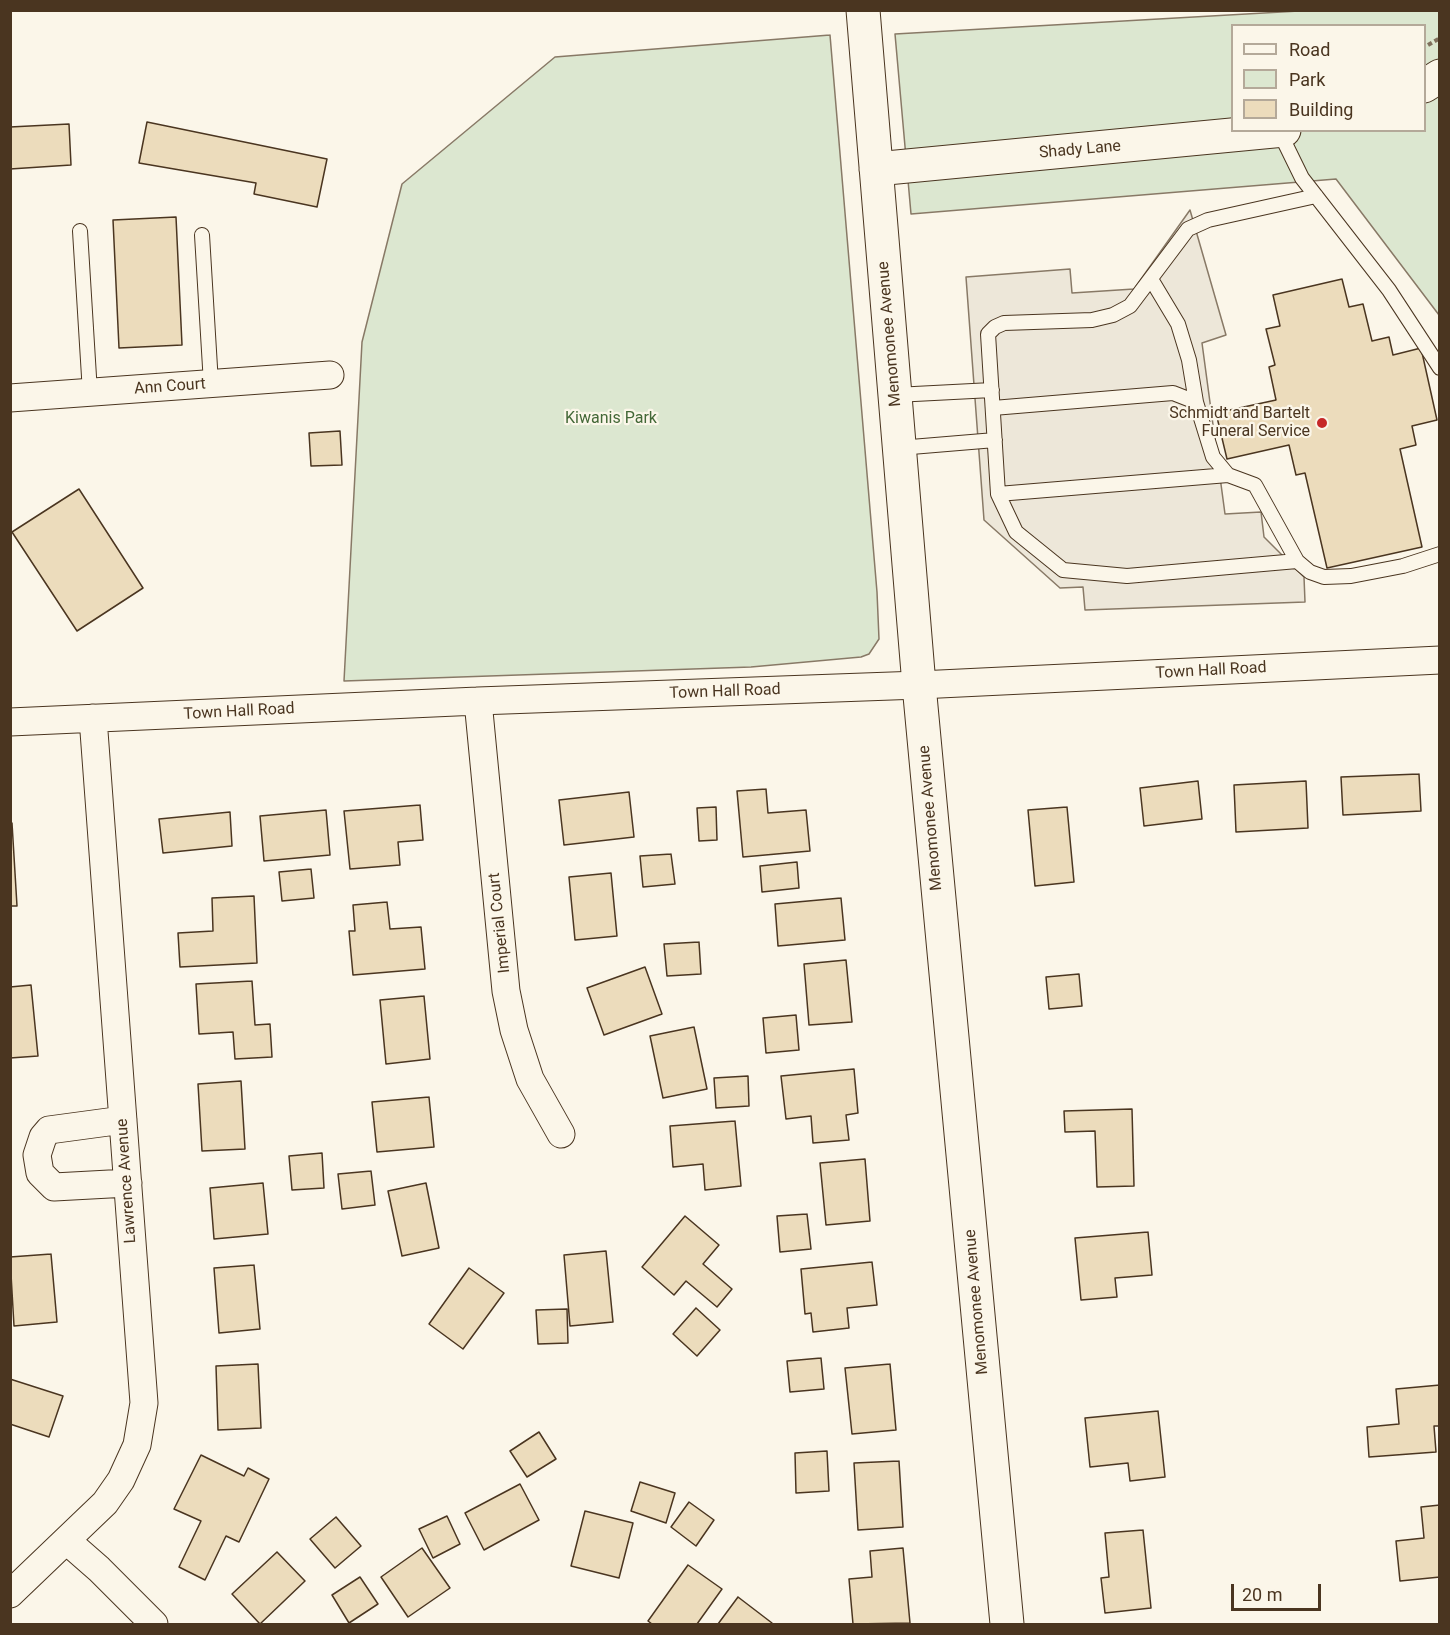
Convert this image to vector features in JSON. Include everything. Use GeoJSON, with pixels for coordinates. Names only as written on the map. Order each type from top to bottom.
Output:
{"type":"FeatureCollection","features":[{"type":"Feature","properties":{"kind":"street","name":"Menomonee Avenue"},"geometry":{"type":"LineString","coordinates":[[863,10],[919,685],[1007,1624]]}},
{"type":"Feature","properties":{"kind":"street"},"geometry":{"type":"LineString","coordinates":[[1426,85],[1440,76]]}},
{"type":"Feature","properties":{"kind":"street","name":"Shady Lane"},"geometry":{"type":"LineString","coordinates":[[876,169],[1268,132]]}},
{"type":"Feature","properties":{"kind":"street","name":"Ann Court"},"geometry":{"type":"LineString","coordinates":[[10,398],[330,375]]}},
{"type":"Feature","properties":{"kind":"street","name":"Town Hall Road"},"geometry":{"type":"LineString","coordinates":[[10,722],[478,701],[919,685],[1440,660]]}},
{"type":"Feature","properties":{"kind":"street","name":"Imperial Court"},"geometry":{"type":"LineString","coordinates":[[478,701],[510,1010],[530,1079],[561,1134]]}},
{"type":"Feature","properties":{"kind":"street","name":"Lawrence Avenue"},"geometry":{"type":"LineString","coordinates":[[10,1594],[105,1503],[121,1480],[137,1445],[144,1403],[93,718]]}},
{"type":"Feature","properties":{"kind":"street"},"geometry":{"type":"LineString","coordinates":[[123,1120],[49,1130],[43,1137],[37,1155],[40,1173],[54,1187],[128,1183]]}},
{"type":"Feature","properties":{"kind":"street"},"geometry":{"type":"LineString","coordinates":[[67,1541],[99,1569],[154,1624]]}},
{"type":"Feature","properties":{"kind":"lane"},"geometry":{"type":"LineString","coordinates":[[1279,132],[1302,178],[1389,290],[1440,368]]}},
{"type":"Feature","properties":{"kind":"lane"},"geometry":{"type":"LineString","coordinates":[[1297,561],[1127,576],[1063,570],[1016,532],[998,494],[988,334],[995,327],[1004,323],[1092,320],[1113,315],[1130,306],[1188,229],[1208,220],[1316,196]]}},
{"type":"Feature","properties":{"kind":"lane"},"geometry":{"type":"LineString","coordinates":[[80,231],[90,393]]}},
{"type":"Feature","properties":{"kind":"lane"},"geometry":{"type":"LineString","coordinates":[[202,235],[211,384]]}},
{"type":"Feature","properties":{"kind":"lane"},"geometry":{"type":"LineString","coordinates":[[1151,279],[1178,324],[1189,360],[1196,402],[1213,457],[1228,475]]}},
{"type":"Feature","properties":{"kind":"lane"},"geometry":{"type":"LineString","coordinates":[[895,395],[993,390]]}},
{"type":"Feature","properties":{"kind":"lane"},"geometry":{"type":"LineString","coordinates":[[993,408],[1173,393],[1196,402]]}},
{"type":"Feature","properties":{"kind":"lane"},"geometry":{"type":"LineString","coordinates":[[899,448],[994,440]]}},
{"type":"Feature","properties":{"kind":"lane"},"geometry":{"type":"LineString","coordinates":[[998,494],[1228,475],[1254,485],[1297,561],[1310,572],[1324,577],[1351,576],[1402,566],[1440,554]]}},
{"type":"Feature","properties":{"kind":"path"},"geometry":{"type":"LineString","coordinates":[[1426,46],[1440,38]]}},
{"type":"Feature","properties":{"kind":"green space"},"geometry":{"type":"Polygon","coordinates":[[[1299,11],[1439,11],[1439,315],[1336,179],[911,214],[895,34],[1299,11]]]}},
{"type":"Feature","properties":{"kind":"green space","name":"Kiwanis Park"},"geometry":{"type":"Polygon","coordinates":[[[830,35],[877,592],[879,639],[869,654],[861,657],[751,667],[344,681],[362,342],[402,184],[555,57],[830,35]]]}},
{"type":"Feature","properties":{"kind":"shaded area"},"geometry":{"type":"Polygon","coordinates":[[[1190,210],[1226,335],[1202,343],[1225,514],[1261,512],[1264,537],[1304,577],[1305,602],[1085,610],[1083,587],[1060,588],[984,520],[966,277],[1070,269],[1072,293],[1134,289],[1190,210]]]}},
{"type":"Feature","properties":{"kind":"building"},"geometry":{"type":"Polygon","coordinates":[[[147,122],[327,159],[317,207],[254,194],[256,183],[139,163],[147,122]]]}},
{"type":"Feature","properties":{"kind":"building"},"geometry":{"type":"Polygon","coordinates":[[[69,124],[71,165],[10,169],[10,127],[69,124]]]}},
{"type":"Feature","properties":{"kind":"building"},"geometry":{"type":"Polygon","coordinates":[[[176,217],[182,345],[119,348],[113,220],[176,217]]]}},
{"type":"Feature","properties":{"kind":"building","name":"Schmidt and Bartelt Funeral Service"},"geometry":{"type":"Polygon","coordinates":[[[1342,279],[1349,307],[1363,304],[1372,341],[1389,337],[1393,355],[1421,348],[1437,420],[1412,426],[1416,445],[1400,449],[1422,547],[1327,568],[1305,473],[1296,475],[1289,445],[1227,459],[1216,413],[1276,400],[1269,367],[1275,365],[1266,329],[1280,326],[1273,295],[1342,279]]]}},
{"type":"Feature","properties":{"kind":"building"},"geometry":{"type":"Polygon","coordinates":[[[340,431],[342,465],[311,466],[309,433],[340,431]]]}},
{"type":"Feature","properties":{"kind":"building"},"geometry":{"type":"Polygon","coordinates":[[[79,489],[143,588],[77,631],[12,532],[79,489]]]}},
{"type":"Feature","properties":{"kind":"building"},"geometry":{"type":"Polygon","coordinates":[[[1419,774],[1421,811],[1343,815],[1341,777],[1419,774]]]}},
{"type":"Feature","properties":{"kind":"building"},"geometry":{"type":"Polygon","coordinates":[[[1198,781],[1202,819],[1144,826],[1140,788],[1198,781]]]}},
{"type":"Feature","properties":{"kind":"building"},"geometry":{"type":"Polygon","coordinates":[[[1306,781],[1308,828],[1236,832],[1234,785],[1306,781]]]}},
{"type":"Feature","properties":{"kind":"building"},"geometry":{"type":"Polygon","coordinates":[[[766,789],[768,813],[806,810],[810,851],[743,857],[737,791],[766,789]]]}},
{"type":"Feature","properties":{"kind":"building"},"geometry":{"type":"Polygon","coordinates":[[[629,792],[634,837],[564,845],[559,800],[629,792]]]}},
{"type":"Feature","properties":{"kind":"building"},"geometry":{"type":"Polygon","coordinates":[[[420,805],[423,840],[398,842],[400,865],[350,869],[344,811],[420,805]]]}},
{"type":"Feature","properties":{"kind":"building"},"geometry":{"type":"Polygon","coordinates":[[[716,807],[717,840],[699,841],[697,808],[716,807]]]}},
{"type":"Feature","properties":{"kind":"building"},"geometry":{"type":"Polygon","coordinates":[[[1067,807],[1074,882],[1035,886],[1028,810],[1067,807]]]}},
{"type":"Feature","properties":{"kind":"building"},"geometry":{"type":"Polygon","coordinates":[[[326,810],[330,855],[264,861],[260,816],[326,810]]]}},
{"type":"Feature","properties":{"kind":"building"},"geometry":{"type":"Polygon","coordinates":[[[230,812],[232,846],[163,853],[159,819],[230,812]]]}},
{"type":"Feature","properties":{"kind":"building"},"geometry":{"type":"Polygon","coordinates":[[[12,823],[17,906],[10,906],[10,824],[12,823]]]}},
{"type":"Feature","properties":{"kind":"building"},"geometry":{"type":"Polygon","coordinates":[[[671,854],[675,884],[643,887],[640,856],[671,854]]]}},
{"type":"Feature","properties":{"kind":"building"},"geometry":{"type":"Polygon","coordinates":[[[797,862],[799,888],[762,892],[760,866],[797,862]]]}},
{"type":"Feature","properties":{"kind":"building"},"geometry":{"type":"Polygon","coordinates":[[[311,869],[314,898],[282,901],[279,872],[311,869]]]}},
{"type":"Feature","properties":{"kind":"building"},"geometry":{"type":"Polygon","coordinates":[[[611,873],[617,936],[575,940],[569,877],[611,873]]]}},
{"type":"Feature","properties":{"kind":"building"},"geometry":{"type":"Polygon","coordinates":[[[254,896],[257,963],[180,967],[178,933],[213,931],[212,898],[254,896]]]}},
{"type":"Feature","properties":{"kind":"building"},"geometry":{"type":"Polygon","coordinates":[[[841,898],[845,940],[778,946],[775,904],[841,898]]]}},
{"type":"Feature","properties":{"kind":"building"},"geometry":{"type":"Polygon","coordinates":[[[387,902],[390,929],[421,927],[425,969],[353,975],[349,931],[355,931],[353,905],[387,902]]]}},
{"type":"Feature","properties":{"kind":"building"},"geometry":{"type":"Polygon","coordinates":[[[699,942],[701,974],[667,976],[664,944],[699,942]]]}},
{"type":"Feature","properties":{"kind":"building"},"geometry":{"type":"Polygon","coordinates":[[[846,960],[852,1022],[809,1025],[804,964],[846,960]]]}},
{"type":"Feature","properties":{"kind":"building"},"geometry":{"type":"Polygon","coordinates":[[[645,967],[662,1014],[604,1035],[587,988],[645,967]]]}},
{"type":"Feature","properties":{"kind":"building"},"geometry":{"type":"Polygon","coordinates":[[[1079,974],[1082,1006],[1049,1009],[1046,977],[1079,974]]]}},
{"type":"Feature","properties":{"kind":"building"},"geometry":{"type":"Polygon","coordinates":[[[252,981],[255,1025],[270,1024],[272,1057],[235,1059],[233,1032],[199,1034],[196,984],[252,981]]]}},
{"type":"Feature","properties":{"kind":"building"},"geometry":{"type":"Polygon","coordinates":[[[31,985],[38,1056],[10,1058],[10,987],[31,985]]]}},
{"type":"Feature","properties":{"kind":"building"},"geometry":{"type":"Polygon","coordinates":[[[424,996],[430,1059],[386,1064],[380,1000],[424,996]]]}},
{"type":"Feature","properties":{"kind":"building"},"geometry":{"type":"Polygon","coordinates":[[[796,1015],[799,1050],[766,1053],[763,1018],[796,1015]]]}},
{"type":"Feature","properties":{"kind":"building"},"geometry":{"type":"Polygon","coordinates":[[[694,1027],[707,1089],[663,1098],[650,1036],[694,1027]]]}},
{"type":"Feature","properties":{"kind":"building"},"geometry":{"type":"Polygon","coordinates":[[[854,1069],[858,1113],[846,1115],[849,1140],[813,1143],[811,1116],[786,1119],[781,1076],[854,1069]]]}},
{"type":"Feature","properties":{"kind":"building"},"geometry":{"type":"Polygon","coordinates":[[[748,1076],[749,1106],[716,1108],[714,1078],[748,1076]]]}},
{"type":"Feature","properties":{"kind":"building"},"geometry":{"type":"Polygon","coordinates":[[[241,1081],[245,1149],[202,1151],[198,1084],[241,1081]]]}},
{"type":"Feature","properties":{"kind":"building"},"geometry":{"type":"Polygon","coordinates":[[[429,1097],[434,1147],[377,1152],[372,1102],[429,1097]]]}},
{"type":"Feature","properties":{"kind":"building"},"geometry":{"type":"Polygon","coordinates":[[[1132,1109],[1134,1186],[1097,1187],[1095,1131],[1065,1132],[1064,1111],[1132,1109]]]}},
{"type":"Feature","properties":{"kind":"building"},"geometry":{"type":"Polygon","coordinates":[[[735,1121],[741,1186],[705,1190],[703,1164],[673,1167],[670,1126],[735,1121]]]}},
{"type":"Feature","properties":{"kind":"building"},"geometry":{"type":"Polygon","coordinates":[[[322,1153],[324,1188],[292,1190],[289,1156],[322,1153]]]}},
{"type":"Feature","properties":{"kind":"building"},"geometry":{"type":"Polygon","coordinates":[[[865,1159],[870,1221],[826,1225],[820,1163],[865,1159]]]}},
{"type":"Feature","properties":{"kind":"building"},"geometry":{"type":"Polygon","coordinates":[[[371,1171],[375,1205],[342,1209],[338,1174],[371,1171]]]}},
{"type":"Feature","properties":{"kind":"building"},"geometry":{"type":"Polygon","coordinates":[[[263,1183],[268,1234],[214,1239],[210,1188],[263,1183]]]}},
{"type":"Feature","properties":{"kind":"building"},"geometry":{"type":"Polygon","coordinates":[[[426,1183],[439,1248],[402,1256],[388,1191],[426,1183]]]}},
{"type":"Feature","properties":{"kind":"building"},"geometry":{"type":"Polygon","coordinates":[[[807,1214],[811,1249],[780,1252],[777,1216],[807,1214]]]}},
{"type":"Feature","properties":{"kind":"building"},"geometry":{"type":"Polygon","coordinates":[[[685,1216],[719,1245],[703,1264],[732,1289],[717,1307],[686,1281],[674,1295],[642,1267],[685,1216]]]}},
{"type":"Feature","properties":{"kind":"building"},"geometry":{"type":"Polygon","coordinates":[[[1148,1232],[1152,1275],[1115,1278],[1117,1297],[1081,1300],[1075,1238],[1148,1232]]]}},
{"type":"Feature","properties":{"kind":"building"},"geometry":{"type":"Polygon","coordinates":[[[606,1251],[613,1322],[570,1326],[564,1255],[606,1251]]]}},
{"type":"Feature","properties":{"kind":"building"},"geometry":{"type":"Polygon","coordinates":[[[51,1254],[57,1322],[14,1326],[10,1257],[51,1254]]]}},
{"type":"Feature","properties":{"kind":"building"},"geometry":{"type":"Polygon","coordinates":[[[872,1262],[877,1305],[847,1308],[849,1328],[813,1332],[811,1313],[805,1314],[801,1269],[872,1262]]]}},
{"type":"Feature","properties":{"kind":"building"},"geometry":{"type":"Polygon","coordinates":[[[254,1265],[260,1329],[219,1333],[214,1268],[254,1265]]]}},
{"type":"Feature","properties":{"kind":"building"},"geometry":{"type":"Polygon","coordinates":[[[469,1268],[504,1293],[463,1349],[429,1324],[469,1268]]]}},
{"type":"Feature","properties":{"kind":"building"},"geometry":{"type":"Polygon","coordinates":[[[696,1308],[720,1330],[697,1356],[673,1334],[696,1308]]]}},
{"type":"Feature","properties":{"kind":"building"},"geometry":{"type":"Polygon","coordinates":[[[567,1309],[568,1343],[538,1344],[536,1310],[567,1309]]]}},
{"type":"Feature","properties":{"kind":"building"},"geometry":{"type":"Polygon","coordinates":[[[821,1358],[824,1389],[790,1392],[787,1361],[821,1358]]]}},
{"type":"Feature","properties":{"kind":"building"},"geometry":{"type":"Polygon","coordinates":[[[258,1364],[261,1428],[218,1430],[216,1366],[258,1364]]]}},
{"type":"Feature","properties":{"kind":"building"},"geometry":{"type":"Polygon","coordinates":[[[890,1364],[896,1430],[852,1434],[845,1368],[890,1364]]]}},
{"type":"Feature","properties":{"kind":"building"},"geometry":{"type":"Polygon","coordinates":[[[10,1379],[63,1396],[49,1437],[10,1424],[10,1379]]]}},
{"type":"Feature","properties":{"kind":"building"},"geometry":{"type":"Polygon","coordinates":[[[1440,1385],[1440,1426],[1434,1426],[1436,1452],[1369,1457],[1367,1427],[1399,1424],[1396,1389],[1440,1385]]]}},
{"type":"Feature","properties":{"kind":"building"},"geometry":{"type":"Polygon","coordinates":[[[1158,1411],[1165,1477],[1130,1481],[1128,1463],[1090,1467],[1085,1418],[1158,1411]]]}},
{"type":"Feature","properties":{"kind":"building"},"geometry":{"type":"Polygon","coordinates":[[[539,1432],[556,1459],[527,1477],[510,1451],[539,1432]]]}},
{"type":"Feature","properties":{"kind":"building"},"geometry":{"type":"Polygon","coordinates":[[[827,1451],[829,1491],[796,1493],[795,1453],[827,1451]]]}},
{"type":"Feature","properties":{"kind":"building"},"geometry":{"type":"Polygon","coordinates":[[[201,1455],[244,1476],[248,1468],[269,1479],[239,1542],[226,1536],[205,1580],[179,1567],[201,1521],[174,1509],[201,1455]]]}},
{"type":"Feature","properties":{"kind":"building"},"geometry":{"type":"Polygon","coordinates":[[[899,1461],[903,1527],[858,1530],[854,1463],[899,1461]]]}},
{"type":"Feature","properties":{"kind":"building"},"geometry":{"type":"Polygon","coordinates":[[[640,1482],[675,1493],[666,1523],[631,1511],[640,1482]]]}},
{"type":"Feature","properties":{"kind":"building"},"geometry":{"type":"Polygon","coordinates":[[[520,1484],[539,1520],[484,1550],[465,1513],[520,1484]]]}},
{"type":"Feature","properties":{"kind":"building"},"geometry":{"type":"Polygon","coordinates":[[[689,1502],[714,1520],[696,1546],[671,1527],[689,1502]]]}},
{"type":"Feature","properties":{"kind":"building"},"geometry":{"type":"Polygon","coordinates":[[[1440,1505],[1440,1577],[1400,1581],[1396,1541],[1424,1538],[1421,1507],[1440,1505]]]}},
{"type":"Feature","properties":{"kind":"building"},"geometry":{"type":"Polygon","coordinates":[[[585,1511],[633,1523],[619,1578],[571,1566],[585,1511]]]}},
{"type":"Feature","properties":{"kind":"building"},"geometry":{"type":"Polygon","coordinates":[[[447,1516],[460,1544],[433,1558],[419,1529],[447,1516]]]}},
{"type":"Feature","properties":{"kind":"building"},"geometry":{"type":"Polygon","coordinates":[[[336,1517],[361,1546],[335,1568],[310,1539],[336,1517]]]}},
{"type":"Feature","properties":{"kind":"building"},"geometry":{"type":"Polygon","coordinates":[[[1143,1530],[1151,1608],[1105,1613],[1101,1578],[1109,1577],[1105,1533],[1143,1530]]]}},
{"type":"Feature","properties":{"kind":"building"},"geometry":{"type":"Polygon","coordinates":[[[422,1548],[450,1588],[408,1617],[381,1577],[422,1548]]]}},
{"type":"Feature","properties":{"kind":"building"},"geometry":{"type":"Polygon","coordinates":[[[903,1548],[910,1623],[853,1624],[849,1579],[872,1577],[870,1551],[903,1548]]]}},
{"type":"Feature","properties":{"kind":"building"},"geometry":{"type":"Polygon","coordinates":[[[277,1552],[305,1581],[260,1624],[232,1594],[277,1552]]]}},
{"type":"Feature","properties":{"kind":"building"},"geometry":{"type":"Polygon","coordinates":[[[688,1565],[722,1589],[697,1624],[652,1624],[648,1621],[688,1565]]]}},
{"type":"Feature","properties":{"kind":"building"},"geometry":{"type":"Polygon","coordinates":[[[360,1577],[378,1604],[349,1623],[332,1595],[360,1577]]]}},
{"type":"Feature","properties":{"kind":"building"},"geometry":{"type":"Polygon","coordinates":[[[738,1597],[772,1623],[718,1624],[738,1597]]]}},
{"type":"Feature","properties":{"kind":"place","name":"Schmidt and Bartelt Funeral Service"},"geometry":{"type":"Point","coordinates":[1322,423]}}]}
